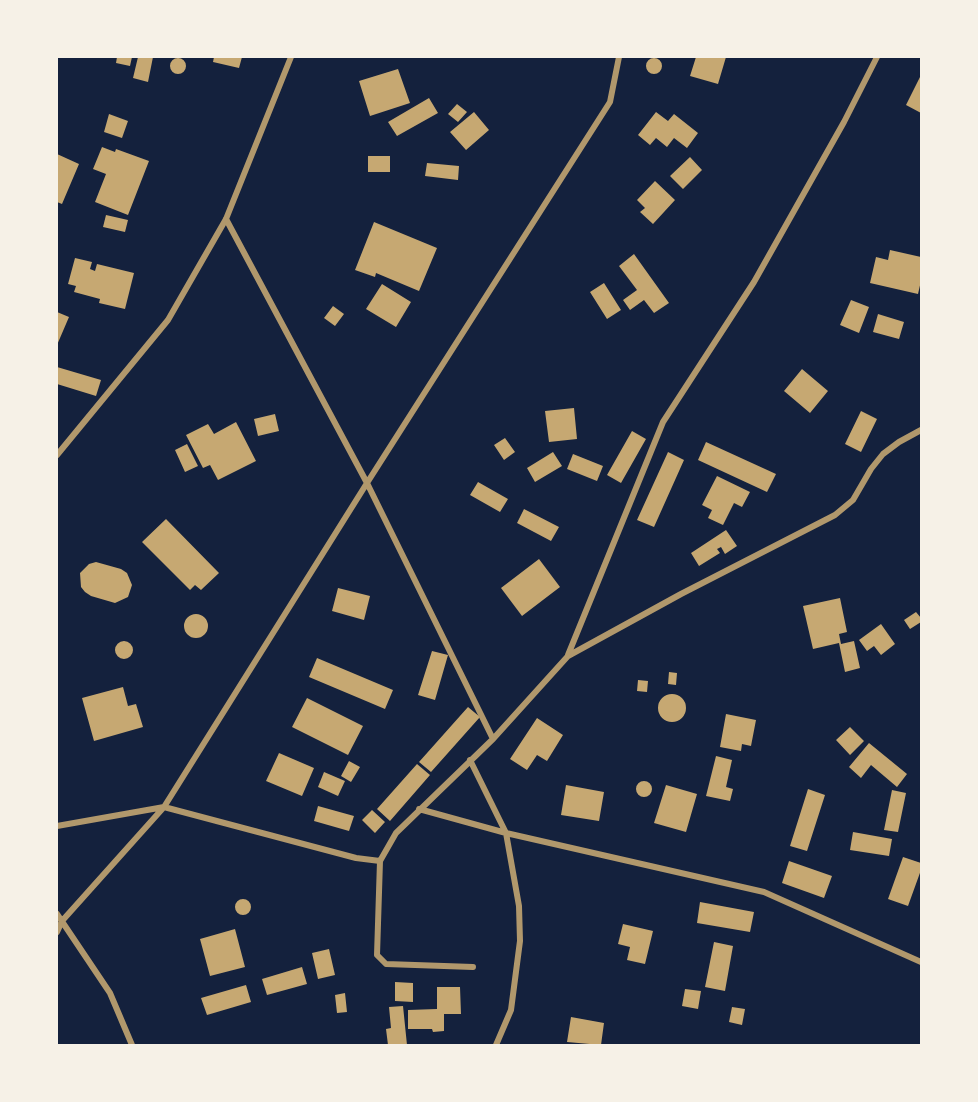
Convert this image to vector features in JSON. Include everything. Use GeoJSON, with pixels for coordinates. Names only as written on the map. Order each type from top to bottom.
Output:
{"type":"FeatureCollection","features":[{"type":"Feature","properties":{"kind":"street"},"geometry":{"type":"LineString","coordinates":[[57,455],[168,320],[226,219],[291,57]]}},
{"type":"Feature","properties":{"kind":"street"},"geometry":{"type":"LineString","coordinates":[[57,932],[62,921],[164,807],[610,102],[619,57]]}},
{"type":"Feature","properties":{"kind":"street"},"geometry":{"type":"LineString","coordinates":[[568,656],[663,422],[754,282],[839,133],[878,57]]}},
{"type":"Feature","properties":{"kind":"street"},"geometry":{"type":"LineString","coordinates":[[226,219],[367,483],[493,739]]}},
{"type":"Feature","properties":{"kind":"street"},"geometry":{"type":"LineString","coordinates":[[473,967],[386,964],[377,955],[380,861],[396,833],[493,739],[568,656],[681,594],[835,515],[853,500],[870,469],[883,454],[921,430]]}},
{"type":"Feature","properties":{"kind":"street"},"geometry":{"type":"LineString","coordinates":[[470,760],[506,833],[519,906],[520,941],[511,1010],[496,1045]]}},
{"type":"Feature","properties":{"kind":"street"},"geometry":{"type":"LineString","coordinates":[[57,826],[164,807],[356,858],[380,861]]}},
{"type":"Feature","properties":{"kind":"street"},"geometry":{"type":"LineString","coordinates":[[419,809],[506,833],[764,892],[921,962]]}},
{"type":"Feature","properties":{"kind":"street"},"geometry":{"type":"LineString","coordinates":[[57,914],[110,993],[132,1045]]}},
{"type":"Feature","properties":{"kind":"building"},"geometry":{"type":"Polygon","coordinates":[[[117,57],[132,57],[130,66],[116,63],[117,57]]]}},
{"type":"Feature","properties":{"kind":"building"},"geometry":{"type":"Polygon","coordinates":[[[138,57],[153,57],[148,82],[133,78],[138,57]]]}},
{"type":"Feature","properties":{"kind":"building"},"geometry":{"type":"Polygon","coordinates":[[[214,57],[242,57],[239,68],[213,62],[214,57]]]}},
{"type":"Feature","properties":{"kind":"building"},"geometry":{"type":"Polygon","coordinates":[[[696,57],[726,57],[718,84],[690,76],[696,57]]]}},
{"type":"Feature","properties":{"kind":"building"},"geometry":{"type":"Polygon","coordinates":[[[178,58],[184,60],[186,66],[184,72],[178,74],[172,72],[170,66],[172,60],[178,58]]]}},
{"type":"Feature","properties":{"kind":"building"},"geometry":{"type":"Polygon","coordinates":[[[651,58],[657,58],[662,66],[660,72],[651,74],[646,69],[646,63],[651,58]]]}},
{"type":"Feature","properties":{"kind":"building"},"geometry":{"type":"Polygon","coordinates":[[[398,69],[410,103],[370,116],[359,81],[398,69]]]}},
{"type":"Feature","properties":{"kind":"building"},"geometry":{"type":"Polygon","coordinates":[[[921,75],[921,113],[906,105],[921,75]]]}},
{"type":"Feature","properties":{"kind":"building"},"geometry":{"type":"Polygon","coordinates":[[[429,98],[438,113],[397,136],[388,122],[429,98]]]}},
{"type":"Feature","properties":{"kind":"building"},"geometry":{"type":"Polygon","coordinates":[[[457,104],[467,112],[458,122],[448,114],[457,104]]]}},
{"type":"Feature","properties":{"kind":"building"},"geometry":{"type":"Polygon","coordinates":[[[474,112],[489,130],[466,150],[450,132],[474,112]]]}},
{"type":"Feature","properties":{"kind":"building"},"geometry":{"type":"Polygon","coordinates":[[[656,112],[668,121],[674,114],[698,133],[687,148],[674,138],[667,147],[656,138],[650,145],[638,135],[656,112]]]}},
{"type":"Feature","properties":{"kind":"building"},"geometry":{"type":"Polygon","coordinates":[[[109,114],[128,121],[122,138],[104,132],[109,114]]]}},
{"type":"Feature","properties":{"kind":"building"},"geometry":{"type":"Polygon","coordinates":[[[102,147],[115,152],[116,149],[149,161],[128,215],[95,202],[106,174],[93,169],[102,147]]]}},
{"type":"Feature","properties":{"kind":"building"},"geometry":{"type":"Polygon","coordinates":[[[57,154],[79,164],[62,204],[57,202],[57,154]]]}},
{"type":"Feature","properties":{"kind":"building"},"geometry":{"type":"Polygon","coordinates":[[[368,156],[390,156],[390,172],[368,172],[368,156]]]}},
{"type":"Feature","properties":{"kind":"building"},"geometry":{"type":"Polygon","coordinates":[[[690,157],[702,170],[683,189],[670,176],[690,157]]]}},
{"type":"Feature","properties":{"kind":"building"},"geometry":{"type":"Polygon","coordinates":[[[427,163],[459,166],[458,180],[425,176],[427,163]]]}},
{"type":"Feature","properties":{"kind":"building"},"geometry":{"type":"Polygon","coordinates":[[[655,181],[675,200],[653,224],[640,212],[645,208],[637,200],[655,181]]]}},
{"type":"Feature","properties":{"kind":"building"},"geometry":{"type":"Polygon","coordinates":[[[106,215],[128,220],[125,232],[103,227],[106,215]]]}},
{"type":"Feature","properties":{"kind":"building"},"geometry":{"type":"Polygon","coordinates":[[[374,222],[437,248],[419,291],[376,273],[375,277],[355,270],[374,222]]]}},
{"type":"Feature","properties":{"kind":"building"},"geometry":{"type":"Polygon","coordinates":[[[890,250],[921,257],[921,281],[918,294],[870,283],[876,257],[888,260],[890,250]]]}},
{"type":"Feature","properties":{"kind":"building"},"geometry":{"type":"Polygon","coordinates":[[[634,254],[669,303],[654,313],[644,300],[630,310],[623,300],[637,290],[619,266],[634,254]]]}},
{"type":"Feature","properties":{"kind":"building"},"geometry":{"type":"Polygon","coordinates":[[[75,258],[92,262],[90,269],[95,271],[97,264],[134,273],[125,309],[99,303],[100,299],[74,292],[76,286],[68,284],[75,258]]]}},
{"type":"Feature","properties":{"kind":"building"},"geometry":{"type":"Polygon","coordinates":[[[604,283],[621,310],[607,319],[590,292],[604,283]]]}},
{"type":"Feature","properties":{"kind":"building"},"geometry":{"type":"Polygon","coordinates":[[[382,284],[411,302],[396,327],[366,309],[382,284]]]}},
{"type":"Feature","properties":{"kind":"building"},"geometry":{"type":"Polygon","coordinates":[[[851,300],[869,307],[859,333],[840,325],[851,300]]]}},
{"type":"Feature","properties":{"kind":"building"},"geometry":{"type":"Polygon","coordinates":[[[333,306],[344,314],[335,326],[324,318],[333,306]]]}},
{"type":"Feature","properties":{"kind":"building"},"geometry":{"type":"Polygon","coordinates":[[[57,312],[69,317],[57,345],[57,312]]]}},
{"type":"Feature","properties":{"kind":"building"},"geometry":{"type":"Polygon","coordinates":[[[878,314],[904,322],[899,339],[873,332],[878,314]]]}},
{"type":"Feature","properties":{"kind":"building"},"geometry":{"type":"Polygon","coordinates":[[[57,367],[101,380],[96,396],[57,384],[57,367]]]}},
{"type":"Feature","properties":{"kind":"building"},"geometry":{"type":"Polygon","coordinates":[[[802,369],[828,391],[810,413],[784,391],[802,369]]]}},
{"type":"Feature","properties":{"kind":"building"},"geometry":{"type":"Polygon","coordinates":[[[574,408],[577,439],[549,442],[545,411],[574,408]]]}},
{"type":"Feature","properties":{"kind":"building"},"geometry":{"type":"Polygon","coordinates":[[[861,411],[877,419],[861,452],[845,444],[861,411]]]}},
{"type":"Feature","properties":{"kind":"building"},"geometry":{"type":"Polygon","coordinates":[[[275,414],[279,431],[258,436],[254,419],[275,414]]]}},
{"type":"Feature","properties":{"kind":"building"},"geometry":{"type":"Polygon","coordinates":[[[236,422],[256,461],[218,480],[210,465],[203,468],[186,435],[208,424],[214,434],[236,422]]]}},
{"type":"Feature","properties":{"kind":"building"},"geometry":{"type":"Polygon","coordinates":[[[632,431],[646,439],[621,483],[607,475],[632,431]]]}},
{"type":"Feature","properties":{"kind":"building"},"geometry":{"type":"Polygon","coordinates":[[[505,438],[515,452],[504,460],[494,445],[505,438]]]}},
{"type":"Feature","properties":{"kind":"building"},"geometry":{"type":"Polygon","coordinates":[[[706,442],[776,474],[767,492],[698,460],[706,442]]]}},
{"type":"Feature","properties":{"kind":"building"},"geometry":{"type":"Polygon","coordinates":[[[187,444],[198,466],[185,472],[175,450],[187,444]]]}},
{"type":"Feature","properties":{"kind":"building"},"geometry":{"type":"Polygon","coordinates":[[[553,452],[562,466],[535,482],[527,468],[553,452]]]}},
{"type":"Feature","properties":{"kind":"building"},"geometry":{"type":"Polygon","coordinates":[[[668,452],[684,460],[654,527],[637,520],[668,452]]]}},
{"type":"Feature","properties":{"kind":"building"},"geometry":{"type":"Polygon","coordinates":[[[573,454],[603,466],[597,481],[567,469],[573,454]]]}},
{"type":"Feature","properties":{"kind":"building"},"geometry":{"type":"Polygon","coordinates":[[[717,476],[750,492],[742,507],[734,503],[723,525],[708,518],[712,510],[702,505],[717,476]]]}},
{"type":"Feature","properties":{"kind":"building"},"geometry":{"type":"Polygon","coordinates":[[[478,482],[508,499],[500,512],[470,495],[478,482]]]}},
{"type":"Feature","properties":{"kind":"building"},"geometry":{"type":"Polygon","coordinates":[[[524,509],[559,527],[551,541],[517,523],[524,509]]]}},
{"type":"Feature","properties":{"kind":"building"},"geometry":{"type":"Polygon","coordinates":[[[166,519],[219,573],[201,590],[195,585],[190,590],[142,542],[166,519]]]}},
{"type":"Feature","properties":{"kind":"building"},"geometry":{"type":"Polygon","coordinates":[[[726,530],[737,546],[725,554],[721,547],[717,549],[720,553],[699,566],[691,553],[726,530]]]}},
{"type":"Feature","properties":{"kind":"building"},"geometry":{"type":"Polygon","coordinates":[[[539,559],[560,587],[522,616],[501,588],[539,559]]]}},
{"type":"Feature","properties":{"kind":"building"},"geometry":{"type":"Polygon","coordinates":[[[96,562],[127,573],[132,585],[128,597],[115,603],[85,592],[81,587],[80,573],[89,564],[96,562]]]}},
{"type":"Feature","properties":{"kind":"building"},"geometry":{"type":"Polygon","coordinates":[[[338,588],[370,596],[364,620],[332,611],[338,588]]]}},
{"type":"Feature","properties":{"kind":"building"},"geometry":{"type":"Polygon","coordinates":[[[840,598],[847,632],[839,634],[841,644],[854,641],[860,668],[845,672],[839,643],[813,649],[803,606],[840,598]]]}},
{"type":"Feature","properties":{"kind":"building"},"geometry":{"type":"Polygon","coordinates":[[[916,612],[921,622],[910,629],[904,620],[916,612]]]}},
{"type":"Feature","properties":{"kind":"building"},"geometry":{"type":"Polygon","coordinates":[[[196,614],[201,615],[207,621],[207,631],[201,637],[196,638],[191,637],[185,631],[184,626],[185,621],[191,615],[196,614]]]}},
{"type":"Feature","properties":{"kind":"building"},"geometry":{"type":"Polygon","coordinates":[[[881,624],[895,644],[881,655],[874,646],[867,651],[859,640],[881,624]]]}},
{"type":"Feature","properties":{"kind":"building"},"geometry":{"type":"Polygon","coordinates":[[[124,641],[130,644],[133,650],[130,656],[124,659],[118,656],[115,650],[118,644],[124,641]]]}},
{"type":"Feature","properties":{"kind":"building"},"geometry":{"type":"Polygon","coordinates":[[[432,651],[448,655],[435,700],[418,695],[432,651]]]}},
{"type":"Feature","properties":{"kind":"building"},"geometry":{"type":"Polygon","coordinates":[[[317,658],[393,690],[385,709],[309,677],[317,658]]]}},
{"type":"Feature","properties":{"kind":"building"},"geometry":{"type":"Polygon","coordinates":[[[669,672],[677,673],[676,685],[668,684],[669,672]]]}},
{"type":"Feature","properties":{"kind":"building"},"geometry":{"type":"Polygon","coordinates":[[[638,680],[648,681],[647,692],[637,691],[638,680]]]}},
{"type":"Feature","properties":{"kind":"building"},"geometry":{"type":"Polygon","coordinates":[[[123,687],[128,706],[136,704],[143,727],[94,741],[82,698],[123,687]]]}},
{"type":"Feature","properties":{"kind":"building"},"geometry":{"type":"Polygon","coordinates":[[[672,694],[682,698],[686,708],[682,718],[672,722],[662,718],[658,708],[662,698],[672,694]]]}},
{"type":"Feature","properties":{"kind":"building"},"geometry":{"type":"Polygon","coordinates":[[[307,698],[363,726],[348,755],[292,727],[307,698]]]}},
{"type":"Feature","properties":{"kind":"building"},"geometry":{"type":"Polygon","coordinates":[[[468,707],[480,717],[431,772],[419,762],[468,707]]]}},
{"type":"Feature","properties":{"kind":"building"},"geometry":{"type":"Polygon","coordinates":[[[726,714],[756,720],[751,746],[742,744],[741,751],[720,747],[726,714]]]}},
{"type":"Feature","properties":{"kind":"building"},"geometry":{"type":"Polygon","coordinates":[[[537,718],[563,735],[547,761],[537,755],[527,770],[510,759],[537,718]]]}},
{"type":"Feature","properties":{"kind":"building"},"geometry":{"type":"Polygon","coordinates":[[[850,727],[864,741],[850,755],[836,740],[850,727]]]}},
{"type":"Feature","properties":{"kind":"building"},"geometry":{"type":"Polygon","coordinates":[[[869,743],[907,774],[897,787],[871,765],[861,778],[849,767],[869,743]]]}},
{"type":"Feature","properties":{"kind":"building"},"geometry":{"type":"Polygon","coordinates":[[[279,753],[314,768],[302,796],[266,781],[279,753]]]}},
{"type":"Feature","properties":{"kind":"building"},"geometry":{"type":"Polygon","coordinates":[[[716,756],[732,760],[726,787],[733,789],[730,801],[706,796],[716,756]]]}},
{"type":"Feature","properties":{"kind":"building"},"geometry":{"type":"Polygon","coordinates":[[[349,761],[360,767],[351,782],[341,776],[349,761]]]}},
{"type":"Feature","properties":{"kind":"building"},"geometry":{"type":"Polygon","coordinates":[[[417,764],[430,775],[390,821],[377,809],[417,764]]]}},
{"type":"Feature","properties":{"kind":"building"},"geometry":{"type":"Polygon","coordinates":[[[324,772],[345,781],[338,796],[318,787],[324,772]]]}},
{"type":"Feature","properties":{"kind":"building"},"geometry":{"type":"Polygon","coordinates":[[[644,781],[650,783],[652,789],[650,795],[644,797],[638,795],[636,789],[638,783],[644,781]]]}},
{"type":"Feature","properties":{"kind":"building"},"geometry":{"type":"Polygon","coordinates":[[[566,785],[604,792],[599,821],[561,815],[566,785]]]}},
{"type":"Feature","properties":{"kind":"building"},"geometry":{"type":"Polygon","coordinates":[[[666,785],[697,794],[686,832],[654,823],[666,785]]]}},
{"type":"Feature","properties":{"kind":"building"},"geometry":{"type":"Polygon","coordinates":[[[808,789],[825,795],[807,851],[790,846],[808,789]]]}},
{"type":"Feature","properties":{"kind":"building"},"geometry":{"type":"Polygon","coordinates":[[[892,790],[906,793],[898,832],[884,830],[892,790]]]}},
{"type":"Feature","properties":{"kind":"building"},"geometry":{"type":"Polygon","coordinates":[[[318,806],[354,816],[349,831],[314,821],[318,806]]]}},
{"type":"Feature","properties":{"kind":"building"},"geometry":{"type":"Polygon","coordinates":[[[372,810],[385,822],[375,833],[362,820],[372,810]]]}},
{"type":"Feature","properties":{"kind":"building"},"geometry":{"type":"Polygon","coordinates":[[[853,832],[892,839],[889,856],[850,850],[853,832]]]}},
{"type":"Feature","properties":{"kind":"building"},"geometry":{"type":"Polygon","coordinates":[[[903,857],[921,863],[921,870],[908,906],[888,899],[903,857]]]}},
{"type":"Feature","properties":{"kind":"building"},"geometry":{"type":"Polygon","coordinates":[[[789,861],[832,876],[824,898],[782,883],[789,861]]]}},
{"type":"Feature","properties":{"kind":"building"},"geometry":{"type":"Polygon","coordinates":[[[240,899],[246,899],[251,907],[249,913],[240,915],[235,910],[235,904],[240,899]]]}},
{"type":"Feature","properties":{"kind":"building"},"geometry":{"type":"Polygon","coordinates":[[[700,902],[754,912],[750,932],[697,923],[700,902]]]}},
{"type":"Feature","properties":{"kind":"building"},"geometry":{"type":"Polygon","coordinates":[[[623,924],[653,931],[645,964],[627,960],[630,947],[618,944],[623,924]]]}},
{"type":"Feature","properties":{"kind":"building"},"geometry":{"type":"Polygon","coordinates":[[[235,929],[245,967],[210,976],[200,939],[235,929]]]}},
{"type":"Feature","properties":{"kind":"building"},"geometry":{"type":"Polygon","coordinates":[[[714,942],[733,946],[725,991],[705,987],[714,942]]]}},
{"type":"Feature","properties":{"kind":"building"},"geometry":{"type":"Polygon","coordinates":[[[329,949],[335,975],[318,979],[312,953],[329,949]]]}},
{"type":"Feature","properties":{"kind":"building"},"geometry":{"type":"Polygon","coordinates":[[[302,967],[307,984],[267,995],[262,979],[302,967]]]}},
{"type":"Feature","properties":{"kind":"building"},"geometry":{"type":"Polygon","coordinates":[[[395,982],[413,983],[413,1002],[395,1001],[395,982]]]}},
{"type":"Feature","properties":{"kind":"building"},"geometry":{"type":"Polygon","coordinates":[[[246,985],[251,1002],[207,1015],[201,998],[246,985]]]}},
{"type":"Feature","properties":{"kind":"building"},"geometry":{"type":"Polygon","coordinates":[[[437,987],[460,987],[461,1014],[444,1014],[444,1031],[408,1029],[408,1010],[437,1009],[437,987]]]}},
{"type":"Feature","properties":{"kind":"building"},"geometry":{"type":"Polygon","coordinates":[[[685,989],[701,991],[698,1009],[682,1006],[685,989]]]}},
{"type":"Feature","properties":{"kind":"building"},"geometry":{"type":"Polygon","coordinates":[[[345,993],[347,1012],[337,1013],[335,995],[345,993]]]}},
{"type":"Feature","properties":{"kind":"building"},"geometry":{"type":"Polygon","coordinates":[[[403,1006],[407,1045],[388,1045],[386,1029],[391,1028],[389,1007],[403,1006]]]}},
{"type":"Feature","properties":{"kind":"building"},"geometry":{"type":"Polygon","coordinates":[[[732,1007],[745,1009],[742,1025],[729,1022],[732,1007]]]}},
{"type":"Feature","properties":{"kind":"building"},"geometry":{"type":"Polygon","coordinates":[[[571,1017],[604,1023],[601,1045],[567,1042],[571,1017]]]}}]}
